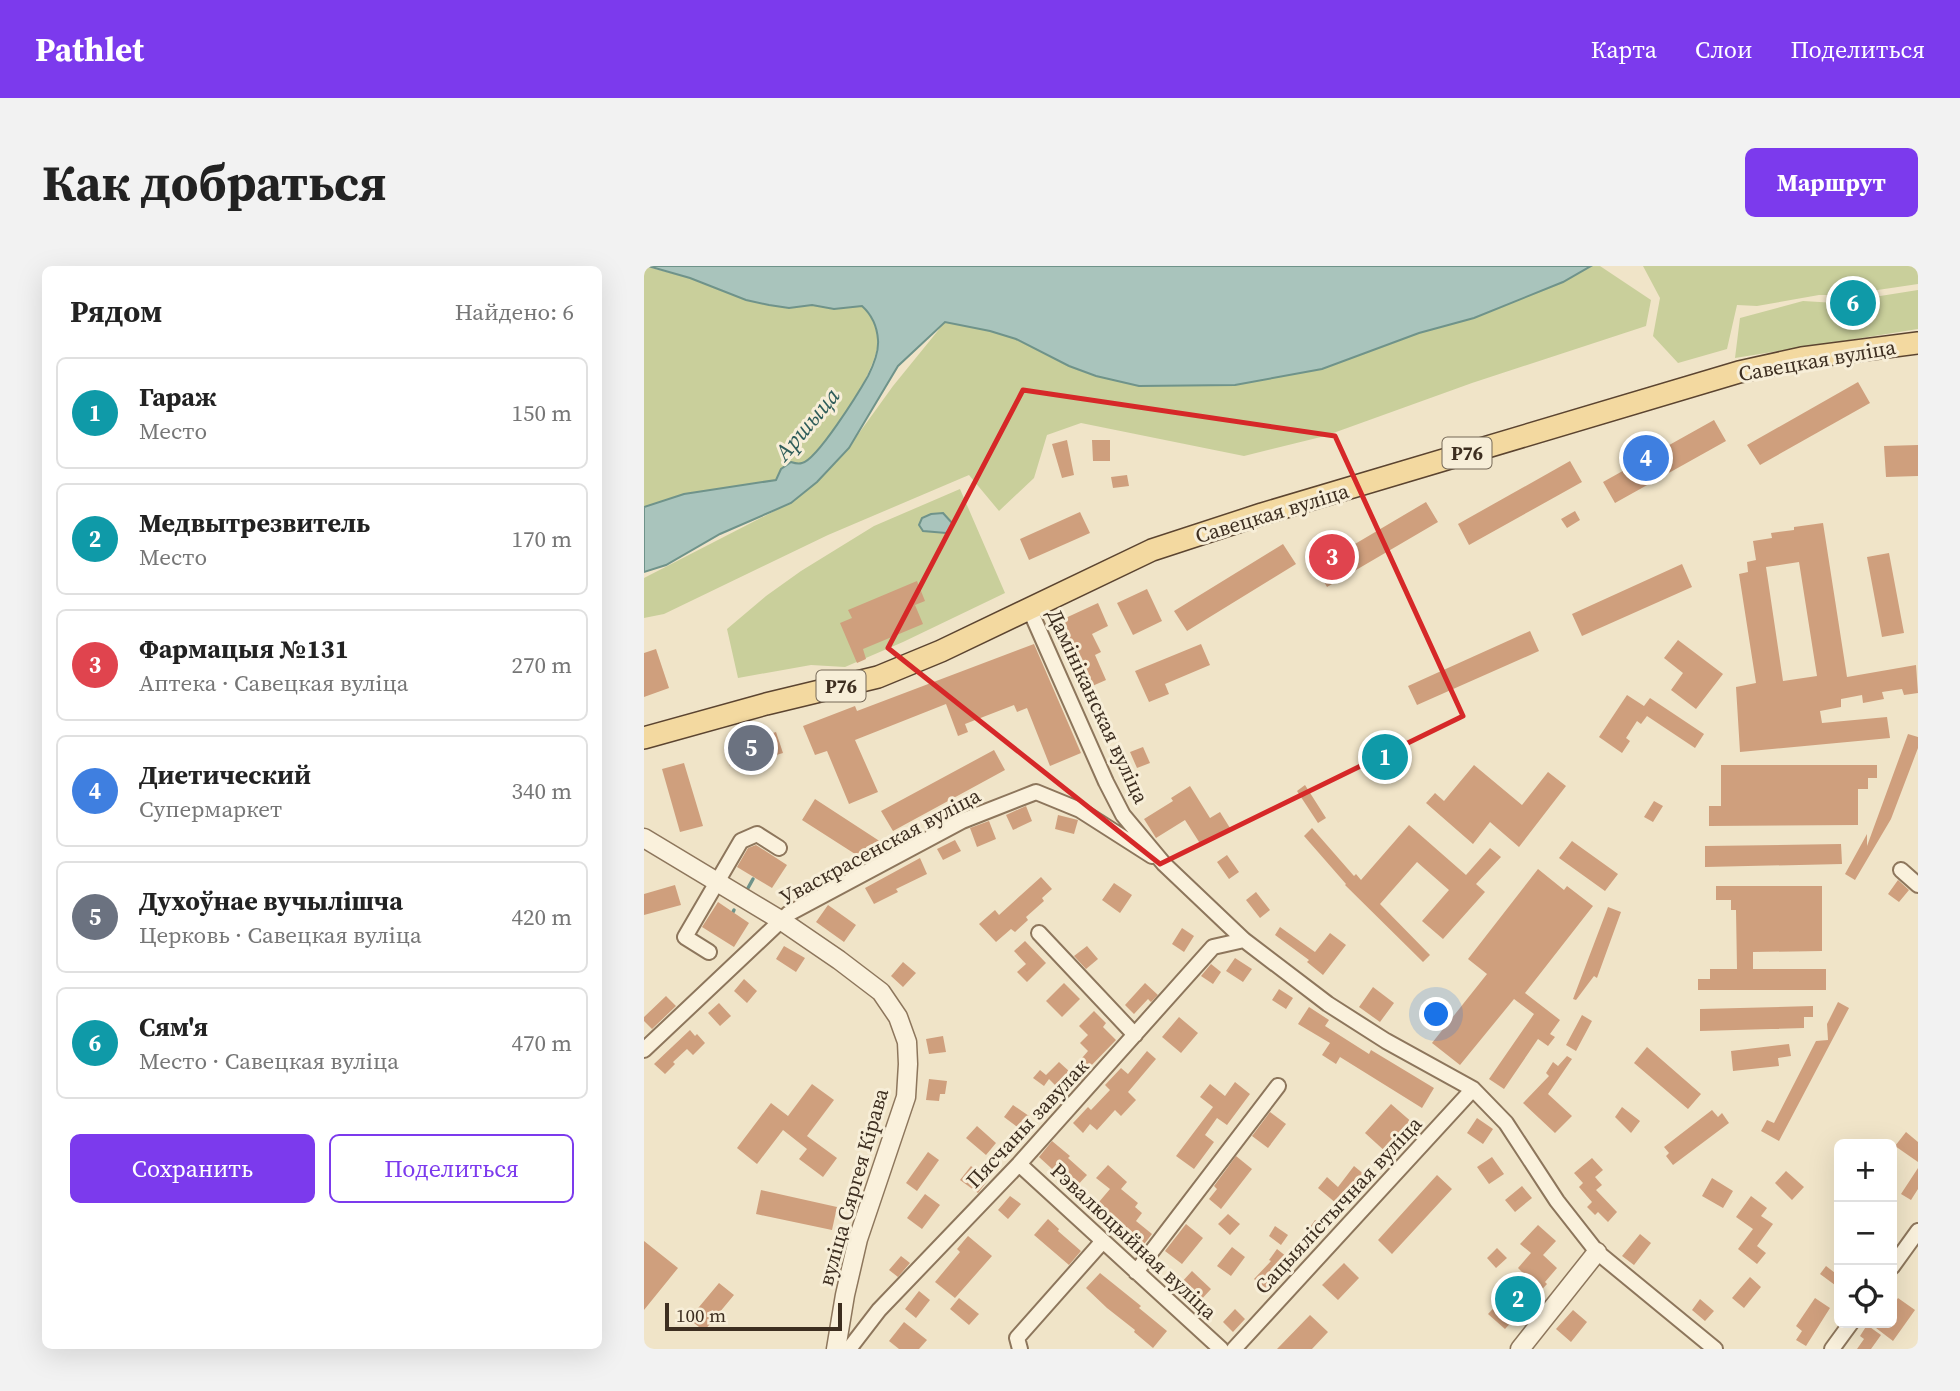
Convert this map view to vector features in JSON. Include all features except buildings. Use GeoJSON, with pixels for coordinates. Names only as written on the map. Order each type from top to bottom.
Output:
{"type":"FeatureCollection","features":[{"type":"Feature","properties":{"kind":"main road","name":"Савецкая вуліца"},"geometry":{"type":"LineString","coordinates":[[644,738],[766,704],[878,677],[1152,550],[1262,514],[1739,372],[1814,356],[1918,343]]}},
{"type":"Feature","properties":{"kind":"street","name":"Дамініканская вуліца"},"geometry":{"type":"LineString","coordinates":[[1029,608],[1106,782],[1124,815],[1164,864],[1244,940],[1328,1004],[1386,1041],[1473,1089],[1506,1123],[1557,1201],[1597,1252],[1715,1349]]}},
{"type":"Feature","properties":{"kind":"street","name":"Уваскрасенская вуліца"},"geometry":{"type":"LineString","coordinates":[[644,1050],[788,914],[962,821],[1036,792],[1080,810],[1164,864]]}},
{"type":"Feature","properties":{"kind":"street"},"geometry":{"type":"LineString","coordinates":[[709,952],[685,937],[741,841],[757,834],[779,848]]}},
{"type":"Feature","properties":{"kind":"street","name":"вуліца Сяргея Кірава"},"geometry":{"type":"LineString","coordinates":[[644,838],[782,921],[839,960],[881,992],[898,1017],[907,1042],[906,1097],[858,1239],[836,1349]]}},
{"type":"Feature","properties":{"kind":"street"},"geometry":{"type":"LineString","coordinates":[[1900,870],[1918,885]]}},
{"type":"Feature","properties":{"kind":"street"},"geometry":{"type":"LineString","coordinates":[[1039,933],[1135,1035]]}},
{"type":"Feature","properties":{"kind":"street","name":"Пясчаны завулак"},"geometry":{"type":"LineString","coordinates":[[849,1349],[879,1310],[1019,1164],[1213,947],[1244,940]]}},
{"type":"Feature","properties":{"kind":"street"},"geometry":{"type":"LineString","coordinates":[[1136,1272],[1278,1086]]}},
{"type":"Feature","properties":{"kind":"street","name":"Сацыялістычная вуліца"},"geometry":{"type":"LineString","coordinates":[[1234,1349],[1473,1089]]}},
{"type":"Feature","properties":{"kind":"street","name":"Рэвалюцыйная вуліца"},"geometry":{"type":"LineString","coordinates":[[1019,1164],[1221,1349]]}},
{"type":"Feature","properties":{"kind":"street"},"geometry":{"type":"LineString","coordinates":[[1893,1265],[1918,1231]]}},
{"type":"Feature","properties":{"kind":"street"},"geometry":{"type":"LineString","coordinates":[[1020,1349],[1017,1338],[1103,1241]]}},
{"type":"Feature","properties":{"kind":"street"},"geometry":{"type":"LineString","coordinates":[[1520,1349],[1597,1252]]}},
{"type":"Feature","properties":{"kind":"street"},"geometry":{"type":"LineString","coordinates":[[1832,1349],[1847,1328]]}},
{"type":"Feature","properties":{"kind":"highlighted area"},"geometry":{"type":"Polygon","coordinates":[[[1023,390],[1335,436],[1463,716],[1160,864],[888,648],[1023,390]]]}},
{"type":"Feature","properties":{"kind":"green space"},"geometry":{"type":"Polygon","coordinates":[[[644,266],[690,278],[746,300],[769,305],[789,308],[812,305],[834,309],[862,306],[869,313],[878,339],[871,367],[840,422],[807,461],[781,469],[776,480],[684,494],[644,507],[644,266]]]}},
{"type":"Feature","properties":{"kind":"green space"},"geometry":{"type":"Polygon","coordinates":[[[1591,266],[1600,266],[1651,300],[1646,326],[1472,383],[1325,436],[1244,456],[1081,423],[1047,435],[1034,478],[999,511],[969,475],[828,535],[664,614],[644,618],[644,578],[790,503],[817,482],[849,447],[893,386],[945,322],[1017,339],[1068,366],[1139,386],[1235,385],[1322,369],[1419,333],[1474,318],[1563,282],[1591,266]]]}},
{"type":"Feature","properties":{"kind":"green space"},"geometry":{"type":"Polygon","coordinates":[[[1643,266],[1918,266],[1918,284],[1844,295],[1819,295],[1757,306],[1737,305],[1727,349],[1678,363],[1653,336],[1660,298],[1643,266]]]}},
{"type":"Feature","properties":{"kind":"green space"},"geometry":{"type":"Polygon","coordinates":[[[1918,290],[1918,329],[1735,358],[1740,318],[1803,301],[1836,303],[1918,290]]]}},
{"type":"Feature","properties":{"kind":"green space"},"geometry":{"type":"Polygon","coordinates":[[[960,489],[1005,593],[845,667],[811,665],[738,678],[727,629],[801,571],[874,526],[960,489]]]}},
{"type":"Feature","properties":{"kind":"water"},"geometry":{"type":"Polygon","coordinates":[[[648,266],[1591,266],[1563,282],[1474,318],[1419,333],[1322,369],[1235,385],[1139,386],[1096,376],[1069,366],[1016,339],[945,322],[898,366],[849,448],[817,482],[791,503],[720,534],[666,565],[644,572],[644,507],[684,494],[776,480],[781,469],[791,462],[801,463],[809,459],[847,410],[868,376],[878,345],[873,321],[862,306],[834,309],[812,305],[789,308],[769,305],[746,300],[690,278],[648,266]]]}},
{"type":"Feature","properties":{"kind":"water"},"geometry":{"type":"Polygon","coordinates":[[[943,513],[953,524],[946,533],[923,531],[919,525],[922,518],[943,513]]]}},
{"type":"Feature","properties":{"kind":"waterway"},"geometry":{"type":"LineString","coordinates":[[748,888],[753,879]]}},
{"type":"Feature","properties":{"kind":"place","name":"Сям'я"},"geometry":{"type":"Point","coordinates":[1853,303]}},
{"type":"Feature","properties":{"kind":"place","name":"Диетический"},"geometry":{"type":"Point","coordinates":[1646,458]}},
{"type":"Feature","properties":{"kind":"place","name":"Фармацыя №131"},"geometry":{"type":"Point","coordinates":[1332,557]}},
{"type":"Feature","properties":{"kind":"place","name":"Духоўнае вучылішча"},"geometry":{"type":"Point","coordinates":[751,748]}},
{"type":"Feature","properties":{"kind":"place","name":"Гараж"},"geometry":{"type":"Point","coordinates":[1385,757]}},
{"type":"Feature","properties":{"kind":"place","name":"Медвытрезвитель"},"geometry":{"type":"Point","coordinates":[1518,1299]}},
{"type":"Feature","properties":{"kind":"water label","name":"Аршыца"},"geometry":{"type":"Point","coordinates":[807,424]}}]}
